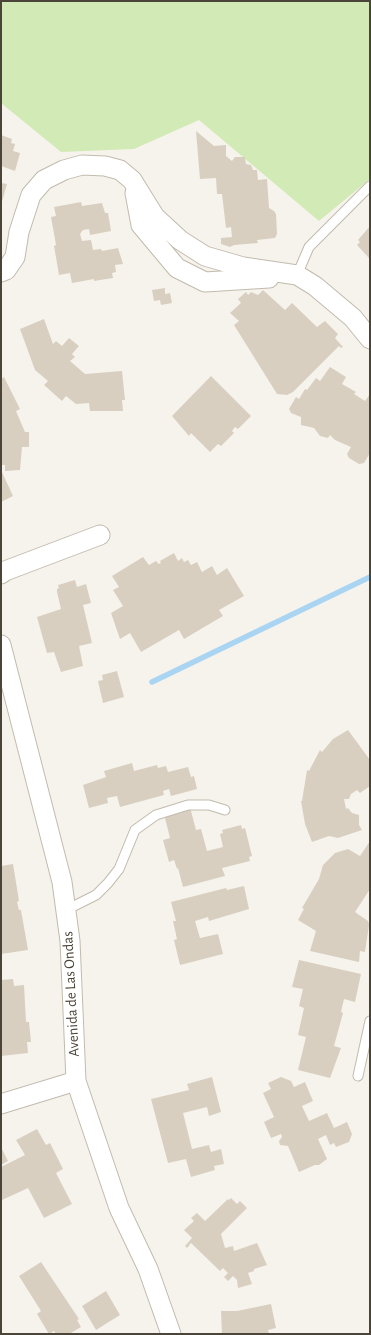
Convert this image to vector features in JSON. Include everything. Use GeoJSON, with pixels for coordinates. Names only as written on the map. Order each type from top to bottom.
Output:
{"type":"FeatureCollection","features":[{"type":"Feature","properties":{"kind":"street"},"geometry":{"type":"LineString","coordinates":[[1,272],[6,270],[15,257],[19,232],[31,195],[44,180],[64,170],[82,165],[105,166],[120,170],[132,180],[155,217],[180,240],[205,256],[243,267],[297,276],[314,286],[354,318],[370,339]]}},
{"type":"Feature","properties":{"kind":"street"},"geometry":{"type":"LineString","coordinates":[[132,180],[141,225],[177,268],[205,282],[230,282],[297,276]]}},
{"type":"Feature","properties":{"kind":"street"},"geometry":{"type":"LineString","coordinates":[[1,574],[5,571],[100,535]]}},
{"type":"Feature","properties":{"kind":"street","name":"Avenida de Las Ondas"},"geometry":{"type":"LineString","coordinates":[[1,644],[62,882],[70,941],[76,1082],[119,1208],[148,1269],[171,1334]]}},
{"type":"Feature","properties":{"kind":"street"},"geometry":{"type":"LineString","coordinates":[[1,1104],[76,1082]]}},
{"type":"Feature","properties":{"kind":"lane"},"geometry":{"type":"LineString","coordinates":[[297,276],[309,246],[370,186]]}},
{"type":"Feature","properties":{"kind":"lane"},"geometry":{"type":"LineString","coordinates":[[66,910],[96,895],[108,883],[119,869],[135,830],[156,815],[188,805],[209,805],[225,810]]}},
{"type":"Feature","properties":{"kind":"lane"},"geometry":{"type":"LineString","coordinates":[[358,1076],[370,1021]]}},
{"type":"Feature","properties":{"kind":"green space"},"geometry":{"type":"Polygon","coordinates":[[[1,1],[370,1],[370,179],[319,221],[199,120],[134,149],[61,152],[1,103],[1,1]]]}},
{"type":"Feature","properties":{"kind":"building"},"geometry":{"type":"Polygon","coordinates":[[[196,131],[214,146],[226,145],[226,156],[232,161],[235,157],[245,157],[246,164],[251,165],[253,170],[257,170],[258,180],[267,179],[269,208],[276,214],[277,234],[275,238],[257,240],[258,243],[234,245],[230,247],[221,244],[221,238],[232,237],[231,227],[226,228],[222,194],[217,194],[216,178],[200,179],[196,131]]]}},
{"type":"Feature","properties":{"kind":"building"},"geometry":{"type":"Polygon","coordinates":[[[1,135],[12,139],[11,143],[15,144],[13,151],[20,153],[15,171],[1,166],[1,135]]]}},
{"type":"Feature","properties":{"kind":"building"},"geometry":{"type":"Polygon","coordinates":[[[1,183],[7,184],[1,205],[1,183]]]}},
{"type":"Feature","properties":{"kind":"building"},"geometry":{"type":"Polygon","coordinates":[[[81,202],[82,206],[102,203],[105,213],[108,213],[111,231],[90,235],[89,229],[83,230],[80,234],[82,241],[91,240],[93,250],[101,249],[102,251],[118,248],[123,264],[115,265],[116,272],[112,273],[113,278],[94,281],[94,279],[72,283],[70,273],[59,275],[51,217],[56,216],[54,207],[81,202]]]}},
{"type":"Feature","properties":{"kind":"building"},"geometry":{"type":"Polygon","coordinates":[[[370,226],[369,258],[357,245],[360,242],[358,240],[370,226]]]}},
{"type":"Feature","properties":{"kind":"building"},"geometry":{"type":"Polygon","coordinates":[[[165,288],[165,294],[170,293],[172,303],[161,305],[160,300],[154,301],[152,290],[165,288]]]}},
{"type":"Feature","properties":{"kind":"building"},"geometry":{"type":"Polygon","coordinates":[[[263,290],[285,310],[292,303],[317,327],[325,321],[338,334],[335,338],[343,347],[341,348],[339,346],[293,392],[287,395],[277,394],[234,325],[239,321],[230,313],[241,303],[238,299],[246,292],[248,295],[251,292],[258,295],[263,290]]]}},
{"type":"Feature","properties":{"kind":"building"},"geometry":{"type":"Polygon","coordinates":[[[44,319],[53,344],[56,341],[62,346],[69,338],[79,346],[72,354],[75,357],[70,361],[85,374],[122,371],[125,400],[122,400],[123,411],[90,411],[89,403],[76,404],[66,396],[62,401],[44,385],[48,381],[35,370],[20,329],[44,319]]]}},
{"type":"Feature","properties":{"kind":"building"},"geometry":{"type":"Polygon","coordinates":[[[330,367],[346,377],[342,384],[356,392],[354,394],[365,401],[370,394],[370,453],[364,463],[359,464],[349,458],[347,454],[351,447],[335,440],[330,435],[328,438],[320,436],[314,428],[301,425],[301,417],[291,413],[289,409],[296,397],[299,399],[305,389],[307,390],[316,378],[320,381],[330,367]]]}},
{"type":"Feature","properties":{"kind":"building"},"geometry":{"type":"Polygon","coordinates":[[[211,376],[251,416],[238,429],[235,427],[232,431],[234,433],[221,446],[218,444],[210,452],[191,433],[189,436],[172,416],[211,376]]]}},
{"type":"Feature","properties":{"kind":"building"},"geometry":{"type":"Polygon","coordinates":[[[4,377],[20,409],[16,411],[25,432],[29,432],[29,447],[22,447],[20,470],[5,471],[5,465],[1,465],[1,379],[4,377]]]}},
{"type":"Feature","properties":{"kind":"building"},"geometry":{"type":"Polygon","coordinates":[[[1,470],[13,496],[1,502],[1,470]]]}},
{"type":"Feature","properties":{"kind":"building"},"geometry":{"type":"Polygon","coordinates":[[[174,553],[178,561],[182,558],[184,562],[188,560],[191,565],[197,562],[202,572],[212,566],[217,575],[227,568],[244,596],[219,610],[223,616],[184,639],[179,630],[141,652],[130,633],[120,639],[111,613],[123,606],[113,590],[119,587],[112,576],[143,557],[149,565],[156,561],[159,564],[161,563],[160,561],[174,553]]]}},
{"type":"Feature","properties":{"kind":"building"},"geometry":{"type":"Polygon","coordinates":[[[75,580],[77,587],[86,584],[91,603],[83,605],[92,643],[79,646],[83,666],[61,672],[54,652],[47,653],[37,617],[61,609],[57,592],[57,589],[59,588],[58,585],[75,580]]]}},
{"type":"Feature","properties":{"kind":"building"},"geometry":{"type":"Polygon","coordinates":[[[117,671],[124,697],[103,703],[98,681],[103,680],[102,675],[117,671]]]}},
{"type":"Feature","properties":{"kind":"building"},"geometry":{"type":"Polygon","coordinates":[[[348,730],[370,760],[370,786],[360,793],[357,790],[351,794],[349,799],[344,799],[346,809],[348,808],[352,813],[359,815],[359,825],[362,830],[338,838],[329,836],[312,842],[305,824],[301,801],[307,770],[309,771],[320,750],[322,752],[333,739],[348,730]]]}},
{"type":"Feature","properties":{"kind":"building"},"geometry":{"type":"Polygon","coordinates":[[[132,763],[134,771],[157,765],[158,768],[166,766],[168,772],[188,767],[191,777],[194,776],[197,789],[171,796],[169,789],[163,791],[164,795],[120,807],[117,796],[107,798],[108,803],[89,808],[83,785],[106,777],[104,771],[132,763]]]}},
{"type":"Feature","properties":{"kind":"building"},"geometry":{"type":"Polygon","coordinates":[[[190,807],[196,830],[201,829],[207,851],[223,847],[220,834],[223,833],[222,830],[241,825],[242,829],[245,828],[252,856],[249,857],[250,861],[222,868],[225,876],[183,887],[178,868],[177,869],[174,860],[169,862],[163,840],[170,838],[164,814],[190,807]]]}},
{"type":"Feature","properties":{"kind":"building"},"geometry":{"type":"Polygon","coordinates":[[[370,841],[370,889],[355,912],[368,921],[369,925],[365,952],[360,951],[359,962],[310,951],[316,931],[298,920],[304,909],[302,908],[319,879],[323,865],[335,853],[348,849],[360,856],[370,841]]]}},
{"type":"Feature","properties":{"kind":"building"},"geometry":{"type":"Polygon","coordinates":[[[13,864],[19,901],[17,902],[19,910],[21,910],[28,950],[1,954],[1,866],[13,864]]]}},
{"type":"Feature","properties":{"kind":"building"},"geometry":{"type":"Polygon","coordinates":[[[244,886],[249,909],[209,921],[208,917],[195,921],[200,938],[218,934],[223,954],[180,965],[174,940],[177,939],[173,921],[176,921],[171,902],[226,888],[227,890],[244,886]]]}},
{"type":"Feature","properties":{"kind":"building"},"geometry":{"type":"Polygon","coordinates":[[[299,960],[361,974],[355,1002],[344,999],[341,1012],[343,1013],[334,1046],[341,1048],[330,1078],[298,1070],[306,1037],[298,1035],[304,1008],[299,1006],[303,989],[292,987],[299,960]]]}},
{"type":"Feature","properties":{"kind":"building"},"geometry":{"type":"Polygon","coordinates":[[[13,979],[14,986],[24,985],[26,1022],[29,1022],[31,1042],[27,1042],[28,1053],[1,1056],[1,980],[13,979]]]}},
{"type":"Feature","properties":{"kind":"building"},"geometry":{"type":"Polygon","coordinates":[[[212,1077],[221,1112],[209,1116],[207,1107],[183,1113],[192,1149],[209,1145],[211,1152],[221,1149],[224,1164],[214,1166],[215,1170],[191,1177],[186,1159],[168,1163],[151,1099],[189,1090],[187,1084],[212,1077]]]}},
{"type":"Feature","properties":{"kind":"building"},"geometry":{"type":"Polygon","coordinates":[[[281,1077],[291,1081],[294,1087],[305,1082],[313,1101],[302,1106],[309,1121],[327,1113],[334,1128],[347,1122],[352,1134],[349,1142],[336,1147],[334,1143],[330,1145],[326,1135],[318,1139],[327,1159],[319,1165],[315,1165],[299,1172],[288,1146],[280,1145],[279,1141],[282,1137],[281,1134],[271,1138],[264,1122],[274,1117],[263,1093],[271,1089],[268,1083],[281,1077]]]}},
{"type":"Feature","properties":{"kind":"building"},"geometry":{"type":"Polygon","coordinates":[[[37,1129],[46,1145],[50,1143],[63,1169],[56,1173],[72,1204],[44,1218],[28,1188],[2,1200],[1,1197],[1,1167],[25,1155],[16,1140],[37,1129]]]}},
{"type":"Feature","properties":{"kind":"building"},"geometry":{"type":"Polygon","coordinates":[[[1,1147],[8,1161],[1,1165],[1,1147]]]}},
{"type":"Feature","properties":{"kind":"building"},"geometry":{"type":"Polygon","coordinates":[[[231,1198],[237,1204],[240,1201],[247,1208],[221,1234],[225,1248],[233,1246],[234,1251],[257,1243],[267,1265],[254,1269],[254,1271],[248,1273],[252,1284],[238,1288],[237,1280],[233,1276],[228,1281],[224,1277],[228,1273],[223,1268],[220,1271],[191,1243],[187,1248],[185,1246],[192,1238],[184,1230],[194,1221],[191,1218],[197,1213],[205,1221],[228,1199],[229,1200],[231,1198]]]}},
{"type":"Feature","properties":{"kind":"building"},"geometry":{"type":"Polygon","coordinates":[[[41,1262],[79,1319],[77,1320],[81,1327],[69,1334],[56,1334],[54,1331],[49,1334],[37,1314],[41,1311],[19,1276],[41,1262]]]}},
{"type":"Feature","properties":{"kind":"building"},"geometry":{"type":"Polygon","coordinates":[[[106,1291],[120,1315],[96,1330],[82,1306],[106,1291]]]}},
{"type":"Feature","properties":{"kind":"building"},"geometry":{"type":"Polygon","coordinates":[[[271,1304],[276,1328],[268,1330],[269,1334],[222,1334],[221,1311],[237,1311],[271,1304]]]}},
{"type":"Feature","properties":{"kind":"waterway"},"geometry":{"type":"LineString","coordinates":[[152,682],[370,577]]}}]}
